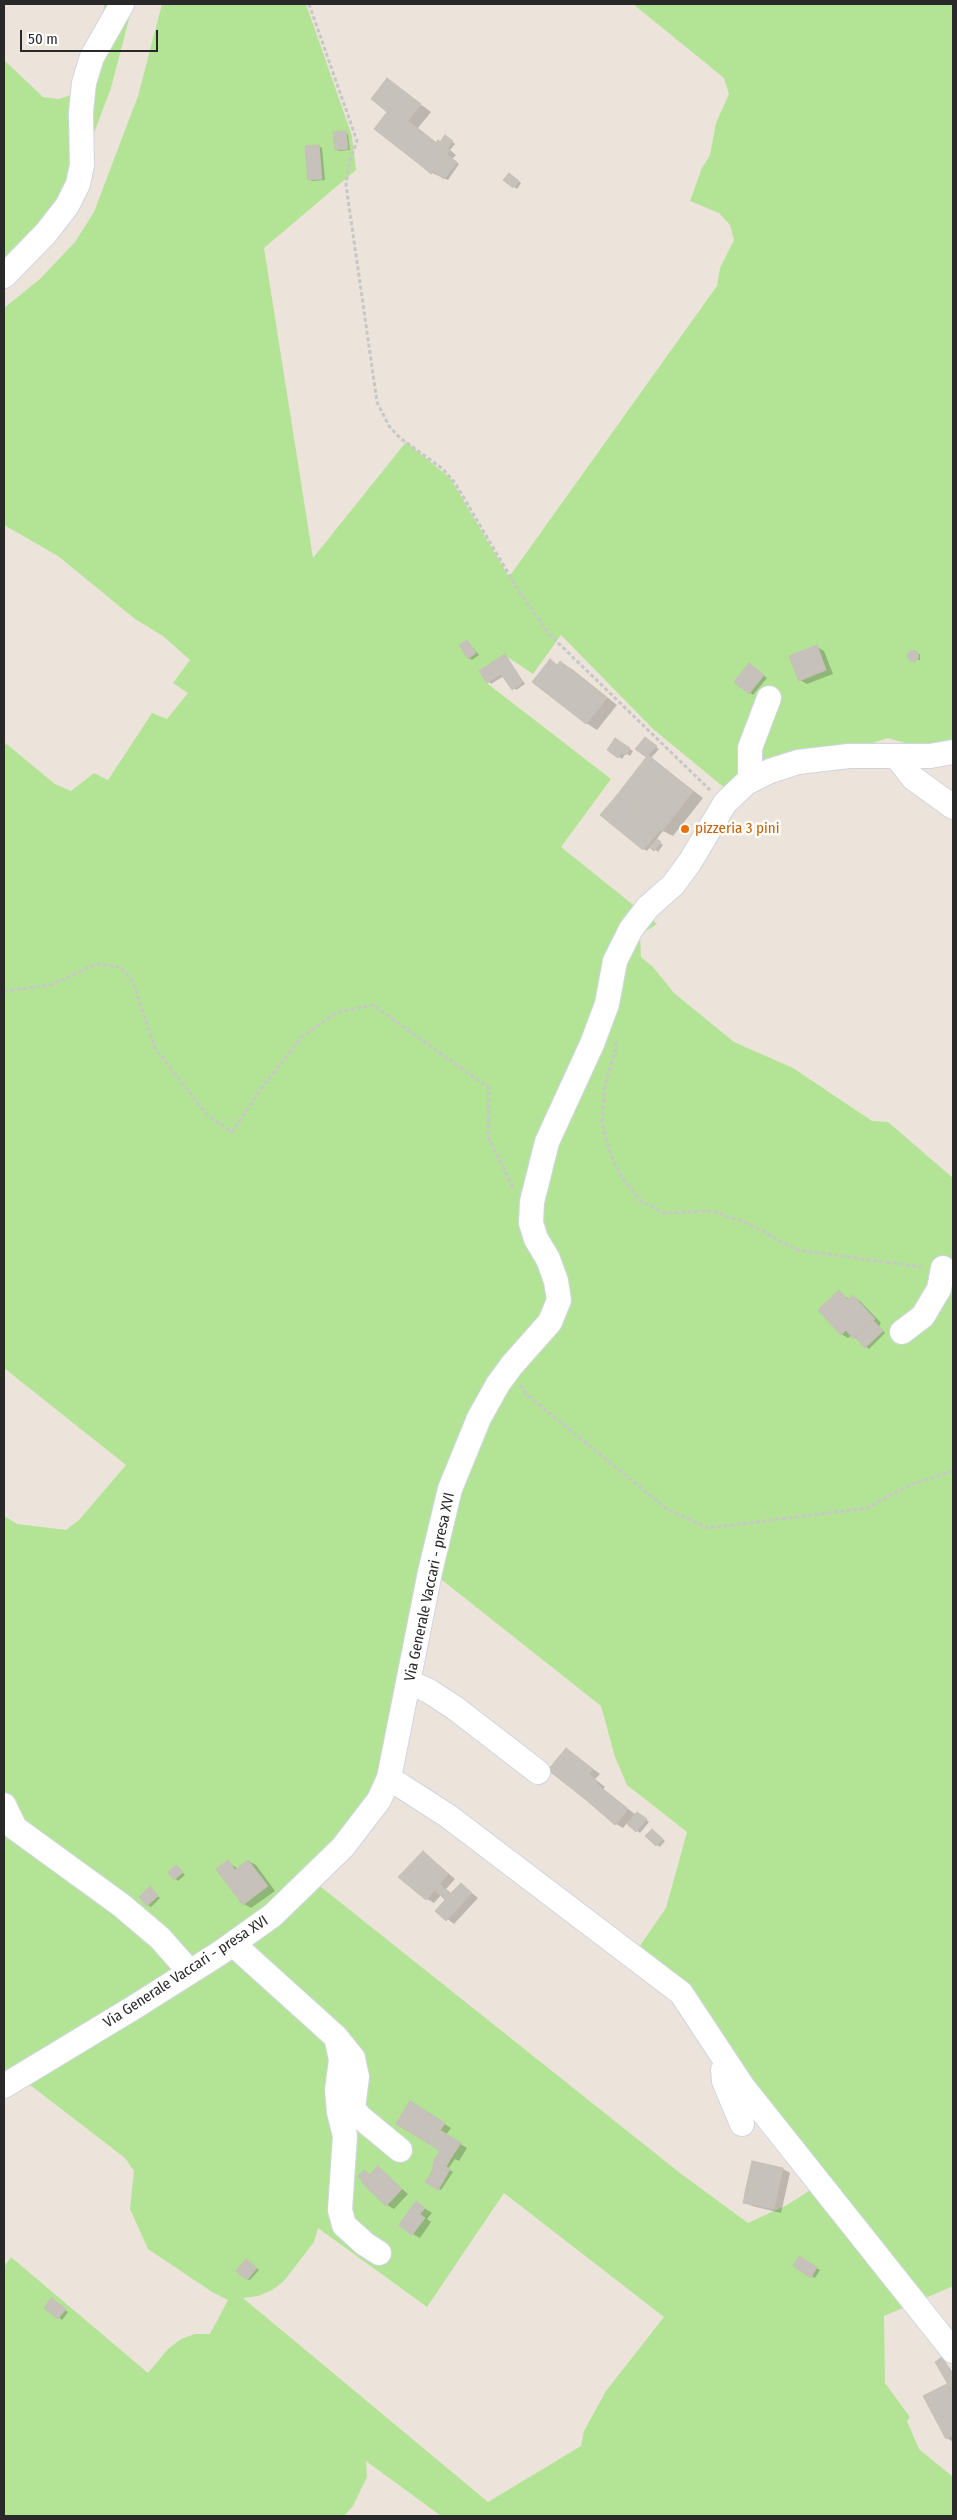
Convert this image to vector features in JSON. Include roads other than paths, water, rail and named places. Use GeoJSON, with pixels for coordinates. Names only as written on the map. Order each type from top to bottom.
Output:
{"type":"FeatureCollection","features":[{"type":"Feature","properties":{"kind":"street"},"geometry":{"type":"LineString","coordinates":[[4,276],[46,233],[67,206],[78,184],[82,165],[81,112],[84,83],[92,56],[122,4]]}},
{"type":"Feature","properties":{"kind":"street"},"geometry":{"type":"LineString","coordinates":[[750,781],[750,748],[769,698]]}},
{"type":"Feature","properties":{"kind":"street","name":"Via Generale Vaccari - presa XVI"},"geometry":{"type":"LineString","coordinates":[[4,2086],[233,1944],[295,1896],[343,1847],[379,1800],[389,1778],[410,1682],[430,1572],[450,1489],[479,1418],[512,1365],[550,1322],[559,1300],[556,1281],[548,1259],[536,1240],[531,1223],[532,1202],[547,1142],[602,1019],[615,961],[631,929],[648,907],[673,885],[690,862],[725,803],[750,781],[798,762],[849,756],[930,756],[953,752]]}},
{"type":"Feature","properties":{"kind":"street"},"geometry":{"type":"LineString","coordinates":[[896,756],[913,778],[953,807]]}},
{"type":"Feature","properties":{"kind":"street"},"geometry":{"type":"LineString","coordinates":[[902,1332],[922,1316],[939,1289],[943,1268]]}},
{"type":"Feature","properties":{"kind":"street"},"geometry":{"type":"LineString","coordinates":[[410,1682],[429,1691],[455,1708],[538,1772]]}},
{"type":"Feature","properties":{"kind":"street"},"geometry":{"type":"LineString","coordinates":[[389,1778],[448,1816],[681,1994],[722,2058],[953,2351]]}},
{"type":"Feature","properties":{"kind":"street"},"geometry":{"type":"LineString","coordinates":[[4,1804],[15,1828],[121,1905],[160,1938],[190,1972]]}},
{"type":"Feature","properties":{"kind":"street"},"geometry":{"type":"LineString","coordinates":[[233,1944],[336,2037],[353,2058],[357,2077],[353,2108],[360,2117],[400,2150]]}},
{"type":"Feature","properties":{"kind":"street"},"geometry":{"type":"LineString","coordinates":[[336,2037],[340,2060],[337,2090],[339,2112],[345,2136],[340,2210],[344,2226],[379,2253]]}},
{"type":"Feature","properties":{"kind":"street"},"geometry":{"type":"LineString","coordinates":[[722,2058],[724,2082],[742,2124]]}},
{"type":"Feature","properties":{"kind":"place","name":"pizzeria 3 pini"},"geometry":{"type":"Point","coordinates":[685,829]}}]}
